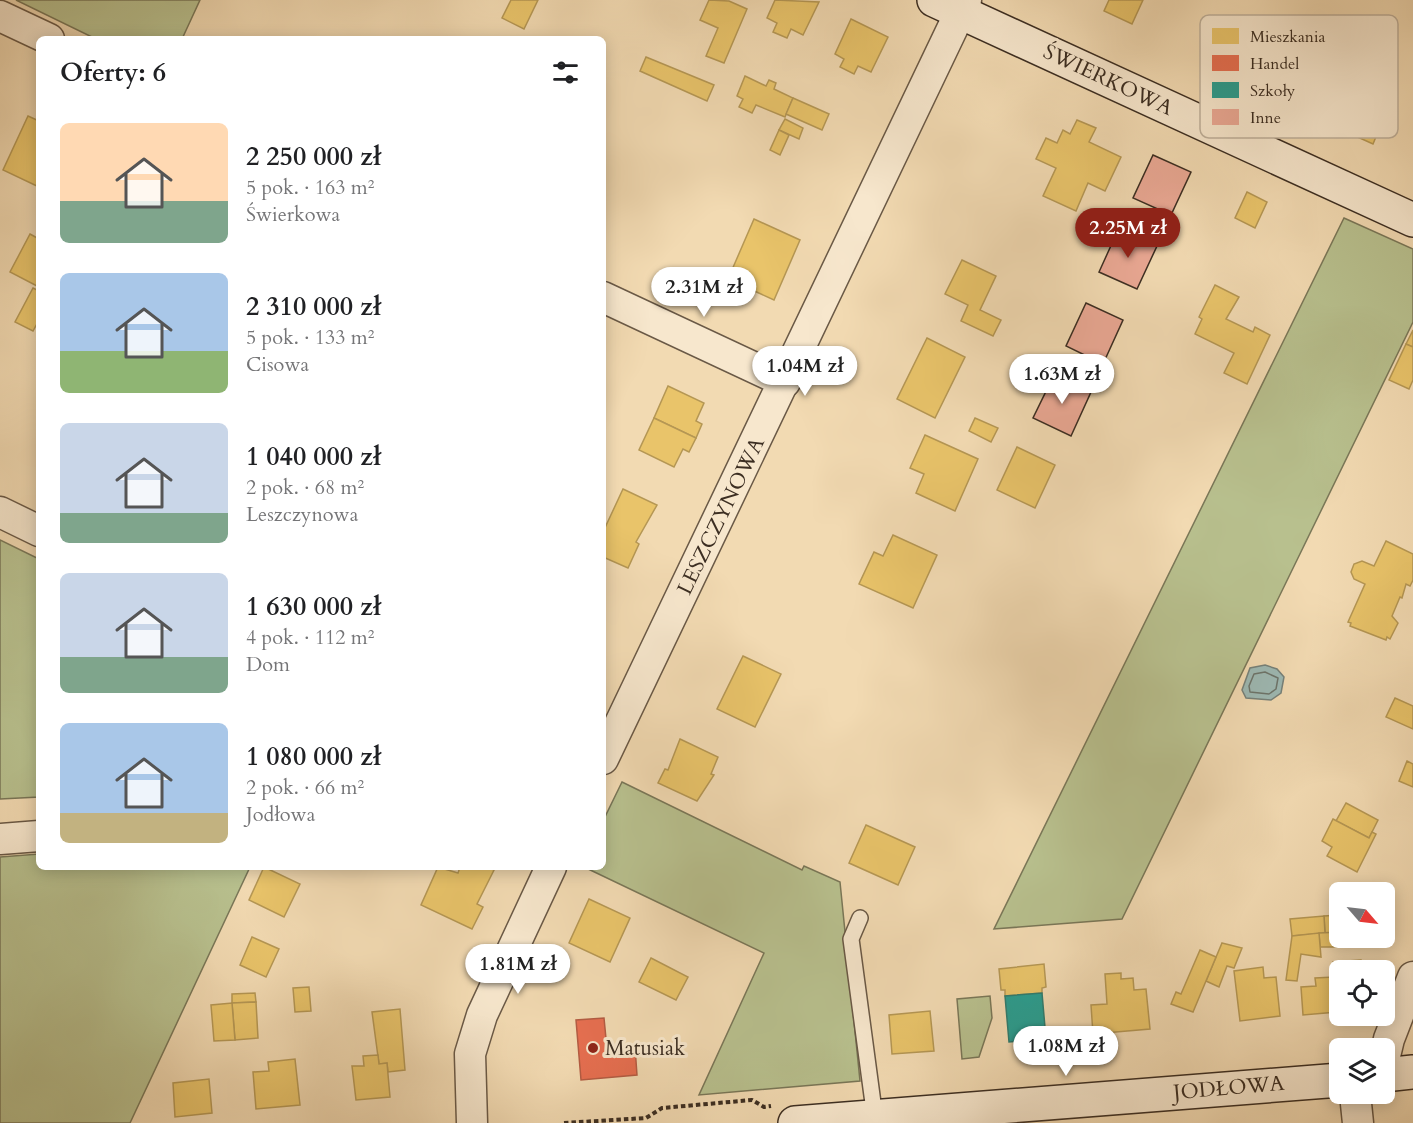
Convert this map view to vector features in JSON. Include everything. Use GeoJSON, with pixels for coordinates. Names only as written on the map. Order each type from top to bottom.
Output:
{"type":"FeatureCollection","features":[{"type":"Feature","properties":{"kind":"street","name":"ŚWIERKOWA"},"geometry":{"type":"LineString","coordinates":[[954,4],[1200,120]]}},
{"type":"Feature","properties":{"kind":"street","name":"LESZCZYNOWA"},"geometry":{"type":"LineString","coordinates":[[606,753],[786,382],[954,4]]}},
{"type":"Feature","properties":{"kind":"street"},"geometry":{"type":"LineString","coordinates":[[0,16],[43,36]]}},
{"type":"Feature","properties":{"kind":"street","name":"ŚWIERKOWA"},"geometry":{"type":"LineString","coordinates":[[1239,138],[1413,220]]}},
{"type":"Feature","properties":{"kind":"street"},"geometry":{"type":"LineString","coordinates":[[606,298],[786,382]]}},
{"type":"Feature","properties":{"kind":"street"},"geometry":{"type":"LineString","coordinates":[[0,512],[36,530]]}},
{"type":"Feature","properties":{"kind":"street"},"geometry":{"type":"LineString","coordinates":[[0,839],[36,836]]}},
{"type":"Feature","properties":{"kind":"street"},"geometry":{"type":"LineString","coordinates":[[472,1123],[470,1054],[482,1015],[550,870]]}},
{"type":"Feature","properties":{"kind":"street"},"geometry":{"type":"LineString","coordinates":[[1389,1038],[1413,977]]}},
{"type":"Feature","properties":{"kind":"street"},"geometry":{"type":"LineString","coordinates":[[1395,1074],[1413,1072]]}},
{"type":"Feature","properties":{"kind":"street","name":"JODŁOWA"},"geometry":{"type":"LineString","coordinates":[[795,1123],[875,1119],[1329,1081]]}},
{"type":"Feature","properties":{"kind":"street"},"geometry":{"type":"LineString","coordinates":[[1356,1104],[1358,1123]]}},
{"type":"Feature","properties":{"kind":"lane"},"geometry":{"type":"LineString","coordinates":[[860,918],[850,939],[875,1119]]}},
{"type":"Feature","properties":{"kind":"green space"},"geometry":{"type":"Polygon","coordinates":[[[16,0],[200,0],[183,36],[90,36],[16,0]]]}},
{"type":"Feature","properties":{"kind":"green space"},"geometry":{"type":"Polygon","coordinates":[[[1344,218],[1413,249],[1413,322],[1122,919],[994,929],[1344,218]]]}},
{"type":"Feature","properties":{"kind":"green space"},"geometry":{"type":"Polygon","coordinates":[[[0,540],[36,558],[36,797],[0,799],[0,540]]]}},
{"type":"Feature","properties":{"kind":"green space"},"geometry":{"type":"Polygon","coordinates":[[[622,782],[802,870],[804,866],[840,882],[860,1081],[699,1095],[764,953],[590,870],[606,870],[606,815],[622,782]]]}},
{"type":"Feature","properties":{"kind":"green space"},"geometry":{"type":"Polygon","coordinates":[[[36,854],[36,870],[249,870],[130,1123],[0,1123],[0,857],[36,854]]]}},
{"type":"Feature","properties":{"kind":"green space"},"geometry":{"type":"Polygon","coordinates":[[[990,996],[992,1018],[979,1057],[962,1059],[957,999],[990,996]]]}},
{"type":"Feature","properties":{"kind":"water"},"geometry":{"type":"Polygon","coordinates":[[[1265,665],[1277,669],[1284,677],[1281,693],[1271,700],[1246,698],[1242,690],[1250,668],[1265,665]]]}},
{"type":"Feature","properties":{"kind":"building: Mieszkania"},"geometry":{"type":"Polygon","coordinates":[[[511,0],[538,0],[524,29],[502,18],[511,0]]]}},
{"type":"Feature","properties":{"kind":"building: Mieszkania"},"geometry":{"type":"Polygon","coordinates":[[[709,0],[729,1],[747,9],[724,63],[706,56],[718,28],[700,20],[709,0]]]}},
{"type":"Feature","properties":{"kind":"building: Mieszkania"},"geometry":{"type":"Polygon","coordinates":[[[775,0],[819,2],[803,35],[791,29],[787,38],[773,32],[777,23],[767,18],[775,0]]]}},
{"type":"Feature","properties":{"kind":"building: Mieszkania"},"geometry":{"type":"Polygon","coordinates":[[[1109,0],[1143,0],[1132,24],[1104,11],[1109,0]]]}},
{"type":"Feature","properties":{"kind":"building: Mieszkania"},"geometry":{"type":"Polygon","coordinates":[[[851,19],[888,37],[871,72],[858,66],[854,74],[840,67],[844,59],[835,54],[851,19]]]}},
{"type":"Feature","properties":{"kind":"building: Mieszkania"},"geometry":{"type":"Polygon","coordinates":[[[646,57],[714,85],[707,101],[640,71],[646,57]]]}},
{"type":"Feature","properties":{"kind":"building: Mieszkania"},"geometry":{"type":"Polygon","coordinates":[[[745,76],[766,86],[769,80],[776,83],[774,89],[793,98],[785,117],[756,105],[752,113],[739,107],[743,99],[737,96],[745,76]]]}},
{"type":"Feature","properties":{"kind":"building: Mieszkania"},"geometry":{"type":"Polygon","coordinates":[[[793,98],[829,114],[822,130],[786,114],[793,98]]]}},
{"type":"Feature","properties":{"kind":"building: Mieszkania"},"geometry":{"type":"Polygon","coordinates":[[[28,116],[36,120],[36,186],[3,170],[28,116]]]}},
{"type":"Feature","properties":{"kind":"building: Mieszkania"},"geometry":{"type":"Polygon","coordinates":[[[785,119],[803,128],[799,139],[779,130],[785,119]]]}},
{"type":"Feature","properties":{"kind":"building: Mieszkania"},"geometry":{"type":"Polygon","coordinates":[[[1077,120],[1096,128],[1089,142],[1121,157],[1105,191],[1088,183],[1076,211],[1043,196],[1056,168],[1036,159],[1046,138],[1057,143],[1063,130],[1070,134],[1077,120]]]}},
{"type":"Feature","properties":{"kind":"building: Mieszkania"},"geometry":{"type":"Polygon","coordinates":[[[779,130],[789,135],[780,155],[770,150],[779,130]]]}},
{"type":"Feature","properties":{"kind":"building: Mieszkania"},"geometry":{"type":"Polygon","coordinates":[[[1360,138],[1375,138],[1373,144],[1360,138]]]}},
{"type":"Feature","properties":{"kind":"building: Mieszkania"},"geometry":{"type":"Polygon","coordinates":[[[1247,192],[1267,202],[1255,228],[1235,218],[1247,192]]]}},
{"type":"Feature","properties":{"kind":"building: Mieszkania"},"geometry":{"type":"Polygon","coordinates":[[[754,219],[800,240],[774,300],[728,279],[754,219]]]}},
{"type":"Feature","properties":{"kind":"building: Mieszkania"},"geometry":{"type":"Polygon","coordinates":[[[30,234],[36,237],[36,285],[10,272],[30,234]]]}},
{"type":"Feature","properties":{"kind":"building: Mieszkania"},"geometry":{"type":"Polygon","coordinates":[[[962,260],[996,276],[980,310],[1001,320],[993,336],[961,321],[968,305],[945,294],[962,260]]]}},
{"type":"Feature","properties":{"kind":"building: Mieszkania"},"geometry":{"type":"Polygon","coordinates":[[[1215,285],[1239,297],[1226,319],[1253,332],[1255,327],[1270,335],[1247,384],[1224,373],[1234,353],[1195,334],[1202,319],[1199,317],[1215,285]]]}},
{"type":"Feature","properties":{"kind":"building: Mieszkania"},"geometry":{"type":"Polygon","coordinates":[[[33,288],[36,290],[36,326],[33,331],[15,322],[33,288]]]}},
{"type":"Feature","properties":{"kind":"building: Mieszkania"},"geometry":{"type":"Polygon","coordinates":[[[1413,330],[1413,347],[1406,344],[1413,330]]]}},
{"type":"Feature","properties":{"kind":"building: Mieszkania"},"geometry":{"type":"Polygon","coordinates":[[[927,338],[965,357],[935,418],[897,399],[927,338]]]}},
{"type":"Feature","properties":{"kind":"building: Mieszkania"},"geometry":{"type":"Polygon","coordinates":[[[1406,344],[1413,347],[1413,380],[1409,389],[1389,380],[1406,344]]]}},
{"type":"Feature","properties":{"kind":"building: Mieszkania"},"geometry":{"type":"Polygon","coordinates":[[[668,386],[704,403],[696,421],[702,424],[696,438],[654,418],[668,386]]]}},
{"type":"Feature","properties":{"kind":"building: Mieszkania"},"geometry":{"type":"Polygon","coordinates":[[[654,418],[696,438],[689,452],[683,449],[674,467],[639,450],[654,418]]]}},
{"type":"Feature","properties":{"kind":"building: Mieszkania"},"geometry":{"type":"Polygon","coordinates":[[[975,418],[998,428],[991,442],[969,431],[975,418]]]}},
{"type":"Feature","properties":{"kind":"building: Mieszkania"},"geometry":{"type":"Polygon","coordinates":[[[925,435],[978,459],[955,511],[916,493],[924,474],[910,468],[925,435]]]}},
{"type":"Feature","properties":{"kind":"building: Mieszkania"},"geometry":{"type":"Polygon","coordinates":[[[1017,447],[1055,465],[1035,508],[997,490],[1017,447]]]}},
{"type":"Feature","properties":{"kind":"building: Mieszkania"},"geometry":{"type":"Polygon","coordinates":[[[623,489],[657,505],[636,542],[639,544],[628,568],[606,558],[606,526],[623,489]]]}},
{"type":"Feature","properties":{"kind":"building: Mieszkania"},"geometry":{"type":"Polygon","coordinates":[[[893,535],[937,555],[913,608],[859,584],[874,552],[883,556],[893,535]]]}},
{"type":"Feature","properties":{"kind":"building: Mieszkania"},"geometry":{"type":"Polygon","coordinates":[[[1386,541],[1413,554],[1413,580],[1410,586],[1406,584],[1402,598],[1400,597],[1392,616],[1398,623],[1390,639],[1387,637],[1386,640],[1350,626],[1351,623],[1348,622],[1365,584],[1354,579],[1351,572],[1354,564],[1362,561],[1374,566],[1386,541]]]}},
{"type":"Feature","properties":{"kind":"building: Mieszkania"},"geometry":{"type":"Polygon","coordinates":[[[743,656],[781,674],[755,727],[717,709],[743,656]]]}},
{"type":"Feature","properties":{"kind":"building: Mieszkania"},"geometry":{"type":"Polygon","coordinates":[[[1395,698],[1413,706],[1413,729],[1386,717],[1395,698]]]}},
{"type":"Feature","properties":{"kind":"building: Mieszkania"},"geometry":{"type":"Polygon","coordinates":[[[680,739],[718,757],[711,774],[714,775],[697,801],[658,783],[665,769],[668,770],[680,739]]]}},
{"type":"Feature","properties":{"kind":"building: Mieszkania"},"geometry":{"type":"Polygon","coordinates":[[[1407,761],[1413,764],[1413,787],[1399,781],[1407,761]]]}},
{"type":"Feature","properties":{"kind":"building: Mieszkania"},"geometry":{"type":"Polygon","coordinates":[[[1346,803],[1378,820],[1369,838],[1336,821],[1346,803]]]}},
{"type":"Feature","properties":{"kind":"building: Mieszkania"},"geometry":{"type":"Polygon","coordinates":[[[1333,819],[1369,838],[1372,832],[1376,834],[1357,872],[1327,856],[1332,847],[1322,841],[1333,819]]]}},
{"type":"Feature","properties":{"kind":"building: Mieszkania"},"geometry":{"type":"Polygon","coordinates":[[[866,825],[915,847],[898,885],[849,863],[866,825]]]}},
{"type":"Feature","properties":{"kind":"building: Mieszkania"},"geometry":{"type":"Polygon","coordinates":[[[263,870],[270,870],[300,884],[284,917],[249,900],[263,870]]]}},
{"type":"Feature","properties":{"kind":"building: Mieszkania"},"geometry":{"type":"Polygon","coordinates":[[[437,870],[458,873],[459,870],[494,870],[477,904],[483,907],[472,929],[421,905],[437,870]]]}},
{"type":"Feature","properties":{"kind":"building: Mieszkania"},"geometry":{"type":"Polygon","coordinates":[[[589,899],[630,918],[610,962],[569,943],[589,899]]]}},
{"type":"Feature","properties":{"kind":"building: Mieszkania"},"geometry":{"type":"Polygon","coordinates":[[[1324,916],[1329,916],[1329,933],[1325,933],[1324,916]]]}},
{"type":"Feature","properties":{"kind":"building: Mieszkania"},"geometry":{"type":"Polygon","coordinates":[[[1324,916],[1325,933],[1292,936],[1290,919],[1324,916]]]}},
{"type":"Feature","properties":{"kind":"building: Mieszkania"},"geometry":{"type":"Polygon","coordinates":[[[1319,933],[1329,933],[1329,947],[1320,947],[1319,933]]]}},
{"type":"Feature","properties":{"kind":"building: Mieszkania"},"geometry":{"type":"Polygon","coordinates":[[[1319,933],[1321,957],[1301,954],[1297,981],[1286,980],[1292,936],[1319,933]]]}},
{"type":"Feature","properties":{"kind":"building: Mieszkania"},"geometry":{"type":"Polygon","coordinates":[[[252,937],[279,949],[266,977],[240,965],[252,937]]]}},
{"type":"Feature","properties":{"kind":"building: Mieszkania"},"geometry":{"type":"Polygon","coordinates":[[[1222,943],[1242,948],[1234,968],[1227,966],[1219,987],[1206,981],[1222,943]]]}},
{"type":"Feature","properties":{"kind":"building: Mieszkania"},"geometry":{"type":"Polygon","coordinates":[[[1200,950],[1216,957],[1193,1012],[1171,1004],[1176,992],[1181,994],[1200,950]]]}},
{"type":"Feature","properties":{"kind":"building: Mieszkania"},"geometry":{"type":"Polygon","coordinates":[[[651,958],[688,977],[676,1000],[639,982],[651,958]]]}},
{"type":"Feature","properties":{"kind":"building: Mieszkania"},"geometry":{"type":"Polygon","coordinates":[[[1044,964],[1046,987],[1042,988],[1042,993],[1005,996],[1005,990],[1001,990],[999,969],[1044,964]]]}},
{"type":"Feature","properties":{"kind":"building: Mieszkania"},"geometry":{"type":"Polygon","coordinates":[[[1263,967],[1264,978],[1276,977],[1280,1016],[1240,1021],[1234,971],[1263,967]]]}},
{"type":"Feature","properties":{"kind":"building: Mieszkania"},"geometry":{"type":"Polygon","coordinates":[[[1121,973],[1121,979],[1133,978],[1134,990],[1146,989],[1150,1029],[1093,1034],[1091,1005],[1107,1004],[1105,974],[1121,973]]]}},
{"type":"Feature","properties":{"kind":"building: Mieszkania"},"geometry":{"type":"Polygon","coordinates":[[[1329,977],[1329,1013],[1303,1015],[1301,987],[1316,986],[1315,978],[1329,977]]]}},
{"type":"Feature","properties":{"kind":"building: Mieszkania"},"geometry":{"type":"Polygon","coordinates":[[[309,987],[311,1011],[295,1012],[293,988],[309,987]]]}},
{"type":"Feature","properties":{"kind":"building: Mieszkania"},"geometry":{"type":"Polygon","coordinates":[[[255,993],[256,1002],[232,1003],[232,994],[255,993]]]}},
{"type":"Feature","properties":{"kind":"building: Mieszkania"},"geometry":{"type":"Polygon","coordinates":[[[256,1002],[258,1038],[235,1040],[232,1003],[256,1002]]]}},
{"type":"Feature","properties":{"kind":"building: Mieszkania"},"geometry":{"type":"Polygon","coordinates":[[[232,1003],[235,1040],[214,1041],[211,1005],[232,1003]]]}},
{"type":"Feature","properties":{"kind":"building: Mieszkania"},"geometry":{"type":"Polygon","coordinates":[[[400,1009],[405,1070],[388,1072],[387,1063],[379,1064],[372,1012],[400,1009]]]}},
{"type":"Feature","properties":{"kind":"building: Mieszkania"},"geometry":{"type":"Polygon","coordinates":[[[930,1011],[934,1051],[892,1054],[889,1015],[930,1011]]]}},
{"type":"Feature","properties":{"kind":"building: Mieszkania"},"geometry":{"type":"Polygon","coordinates":[[[378,1055],[379,1064],[387,1063],[390,1097],[356,1100],[352,1066],[364,1066],[363,1056],[378,1055]]]}},
{"type":"Feature","properties":{"kind":"building: Mieszkania"},"geometry":{"type":"Polygon","coordinates":[[[295,1059],[300,1105],[256,1109],[253,1072],[269,1071],[268,1062],[295,1059]]]}},
{"type":"Feature","properties":{"kind":"building: Mieszkania"},"geometry":{"type":"Polygon","coordinates":[[[209,1079],[212,1113],[175,1117],[173,1083],[209,1079]]]}},
{"type":"Feature","properties":{"kind":"building: Handel","name":"Matusiak"},"geometry":{"type":"Polygon","coordinates":[[[604,1018],[607,1049],[635,1047],[637,1075],[581,1080],[576,1020],[604,1018]]]}},
{"type":"Feature","properties":{"kind":"building: Szkoły"},"geometry":{"type":"Polygon","coordinates":[[[1042,993],[1046,1039],[1009,1042],[1005,996],[1042,993]]]}},
{"type":"Feature","properties":{"kind":"building: Inne"},"geometry":{"type":"Polygon","coordinates":[[[1153,155],[1191,172],[1171,215],[1133,198],[1153,155]]]}},
{"type":"Feature","properties":{"kind":"building: Inne"},"geometry":{"type":"Polygon","coordinates":[[[1119,228],[1157,246],[1137,289],[1099,272],[1119,228]]]}},
{"type":"Feature","properties":{"kind":"building: Inne"},"geometry":{"type":"Polygon","coordinates":[[[1086,303],[1123,320],[1103,364],[1066,346],[1086,303]]]}},
{"type":"Feature","properties":{"kind":"building: Inne"},"geometry":{"type":"Polygon","coordinates":[[[1054,375],[1091,392],[1071,436],[1033,418],[1054,375]]]}},
{"type":"Feature","properties":{"kind":"place","name":"Matusiak"},"geometry":{"type":"Point","coordinates":[593,1048]}}]}
